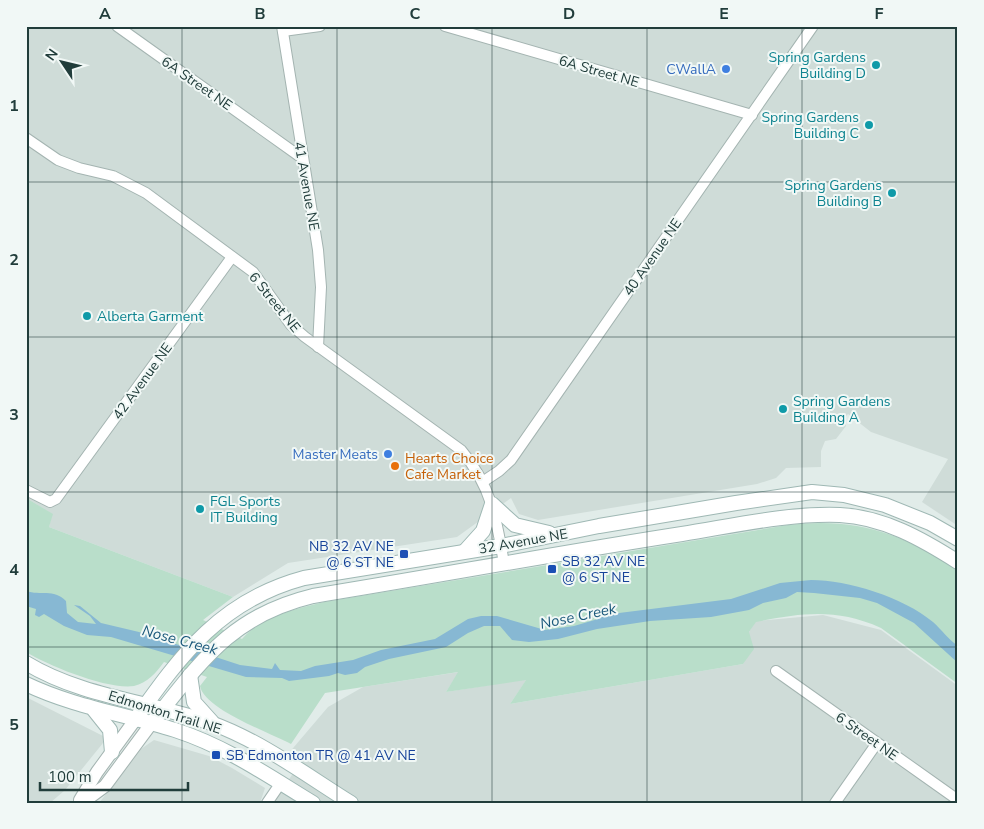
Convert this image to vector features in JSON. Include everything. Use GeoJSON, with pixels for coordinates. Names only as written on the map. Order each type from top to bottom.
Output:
{"type":"FeatureCollection","features":[{"type":"Feature","properties":{"kind":"main road","name":"32 Avenue NE"},"geometry":{"type":"LineString","coordinates":[[135,720],[173,667],[200,636],[236,607],[281,584],[304,578],[812,492],[844,495],[885,505],[930,523],[958,539]]}},
{"type":"Feature","properties":{"kind":"main road"},"geometry":{"type":"LineString","coordinates":[[465,551],[483,531],[492,504],[515,525],[528,530],[560,534]]}},
{"type":"Feature","properties":{"kind":"main road","name":"32 Avenue NE"},"geometry":{"type":"LineString","coordinates":[[151,724],[190,675],[221,641],[267,611],[288,602],[504,564],[792,518],[841,515],[896,528],[928,543],[958,562]]}},
{"type":"Feature","properties":{"kind":"main road","name":"Edmonton Trail NE"},"geometry":{"type":"LineString","coordinates":[[26,663],[66,682],[147,703],[213,724],[276,756],[351,803]]}},
{"type":"Feature","properties":{"kind":"main road"},"geometry":{"type":"LineString","coordinates":[[190,675],[194,702],[213,724]]}},
{"type":"Feature","properties":{"kind":"main road","name":"Edmonton Trail NE"},"geometry":{"type":"LineString","coordinates":[[26,684],[47,694],[94,710],[151,724],[211,744],[243,759],[313,803]]}},
{"type":"Feature","properties":{"kind":"main road"},"geometry":{"type":"LineString","coordinates":[[94,710],[110,730],[112,752]]}},
{"type":"Feature","properties":{"kind":"street","name":"6A Street NE"},"geometry":{"type":"LineString","coordinates":[[117,26],[302,158]]}},
{"type":"Feature","properties":{"kind":"street"},"geometry":{"type":"LineString","coordinates":[[283,29],[320,26]]}},
{"type":"Feature","properties":{"kind":"street","name":"6A Street NE"},"geometry":{"type":"LineString","coordinates":[[445,26],[752,115]]}},
{"type":"Feature","properties":{"kind":"street","name":"40 Avenue NE"},"geometry":{"type":"LineString","coordinates":[[484,481],[511,460],[814,26]]}},
{"type":"Feature","properties":{"kind":"street","name":"41 Avenue NE"},"geometry":{"type":"LineString","coordinates":[[283,29],[318,250],[321,287],[318,347]]}},
{"type":"Feature","properties":{"kind":"street","name":"6 Street NE"},"geometry":{"type":"LineString","coordinates":[[26,138],[58,160],[80,168],[113,176],[146,193],[252,272],[291,325],[318,347],[449,440],[473,464],[484,481],[492,504],[504,564]]}},
{"type":"Feature","properties":{"kind":"street","name":"42 Avenue NE"},"geometry":{"type":"LineString","coordinates":[[26,490],[50,502],[56,499],[232,257]]}},
{"type":"Feature","properties":{"kind":"street","name":"6 Street NE"},"geometry":{"type":"LineString","coordinates":[[776,671],[958,800]]}},
{"type":"Feature","properties":{"kind":"street"},"geometry":{"type":"LineString","coordinates":[[80,803],[135,720]]}},
{"type":"Feature","properties":{"kind":"street"},"geometry":{"type":"LineString","coordinates":[[80,803],[105,786],[151,724]]}},
{"type":"Feature","properties":{"kind":"street"},"geometry":{"type":"LineString","coordinates":[[835,803],[877,743]]}},
{"type":"Feature","properties":{"kind":"street"},"geometry":{"type":"LineString","coordinates":[[267,803],[280,784]]}},
{"type":"Feature","properties":{"kind":"shaded area"},"geometry":{"type":"Polygon","coordinates":[[[26,26],[958,26],[958,526],[922,502],[948,459],[871,432],[848,414],[844,419],[846,426],[836,439],[825,441],[821,451],[821,467],[786,468],[776,478],[757,484],[538,520],[519,514],[511,498],[457,537],[288,563],[233,597],[49,527],[52,514],[26,498],[26,26]]]}},
{"type":"Feature","properties":{"kind":"shaded area"},"geometry":{"type":"Polygon","coordinates":[[[823,615],[881,630],[958,686],[958,803],[273,803],[300,763],[288,754],[328,707],[363,687],[459,672],[446,692],[527,679],[510,704],[743,664],[749,632],[756,621],[823,615]]]}},
{"type":"Feature","properties":{"kind":"shaded area"},"geometry":{"type":"Polygon","coordinates":[[[26,697],[107,738],[65,790],[50,803],[26,803],[26,697]]]}},
{"type":"Feature","properties":{"kind":"shaded area"},"geometry":{"type":"Polygon","coordinates":[[[154,740],[209,756],[232,768],[265,788],[260,803],[99,803],[141,749],[154,740]]]}},
{"type":"Feature","properties":{"kind":"green space"},"geometry":{"type":"Polygon","coordinates":[[[26,498],[53,514],[49,527],[233,597],[203,620],[242,639],[259,624],[280,614],[324,602],[788,525],[835,523],[857,526],[898,537],[958,570],[958,684],[881,628],[849,617],[834,615],[789,616],[756,622],[749,632],[754,649],[743,664],[510,704],[526,680],[446,692],[458,672],[325,693],[291,744],[239,720],[213,703],[204,695],[200,686],[207,677],[164,662],[143,683],[134,686],[123,686],[94,681],[79,676],[26,652],[26,498]]]}},
{"type":"Feature","properties":{"kind":"water"},"geometry":{"type":"Polygon","coordinates":[[[811,580],[841,583],[875,592],[921,613],[958,646],[958,663],[914,623],[877,603],[860,598],[814,593],[797,592],[786,598],[763,603],[749,610],[711,617],[650,621],[597,629],[558,639],[529,642],[512,640],[500,626],[484,626],[468,633],[446,647],[389,659],[365,667],[357,673],[345,675],[338,673],[329,676],[289,681],[282,678],[246,677],[111,637],[87,635],[64,626],[44,614],[39,617],[35,615],[36,609],[26,606],[26,591],[52,593],[66,601],[67,613],[78,622],[96,624],[90,616],[74,605],[80,606],[101,623],[139,632],[240,665],[272,669],[275,663],[280,670],[301,671],[315,666],[353,660],[381,650],[435,639],[468,619],[481,616],[497,616],[545,630],[574,626],[598,619],[603,615],[731,599],[780,583],[811,580]]]}},
{"type":"Feature","properties":{"kind":"place","name":"Spring Gardens Building D"},"geometry":{"type":"Point","coordinates":[876,65]}},
{"type":"Feature","properties":{"kind":"place","name":"CWallA"},"geometry":{"type":"Point","coordinates":[726,69]}},
{"type":"Feature","properties":{"kind":"place","name":"Spring Gardens Building C"},"geometry":{"type":"Point","coordinates":[869,125]}},
{"type":"Feature","properties":{"kind":"place","name":"Spring Gardens Building B"},"geometry":{"type":"Point","coordinates":[892,193]}},
{"type":"Feature","properties":{"kind":"place","name":"Alberta Garment"},"geometry":{"type":"Point","coordinates":[87,316]}},
{"type":"Feature","properties":{"kind":"place","name":"Spring Gardens Building A"},"geometry":{"type":"Point","coordinates":[783,409]}},
{"type":"Feature","properties":{"kind":"place","name":"Master Meats"},"geometry":{"type":"Point","coordinates":[388,454]}},
{"type":"Feature","properties":{"kind":"place","name":"Hearts Choice Cafe Market"},"geometry":{"type":"Point","coordinates":[395,466]}},
{"type":"Feature","properties":{"kind":"place","name":"FGL Sports IT Building"},"geometry":{"type":"Point","coordinates":[200,509]}},
{"type":"Feature","properties":{"kind":"place","name":"NB 32 AV NE @ 6 ST NE"},"geometry":{"type":"Point","coordinates":[404,554]}},
{"type":"Feature","properties":{"kind":"place","name":"SB 32 AV NE @ 6 ST NE"},"geometry":{"type":"Point","coordinates":[552,569]}},
{"type":"Feature","properties":{"kind":"place","name":"SB Edmonton TR @ 41 AV NE"},"geometry":{"type":"Point","coordinates":[216,755]}},
{"type":"Feature","properties":{"kind":"water label","name":"Nose Creek"},"geometry":{"type":"Point","coordinates":[578,616]}},
{"type":"Feature","properties":{"kind":"water label","name":"Nose Creek"},"geometry":{"type":"Point","coordinates":[180,640]}}]}
